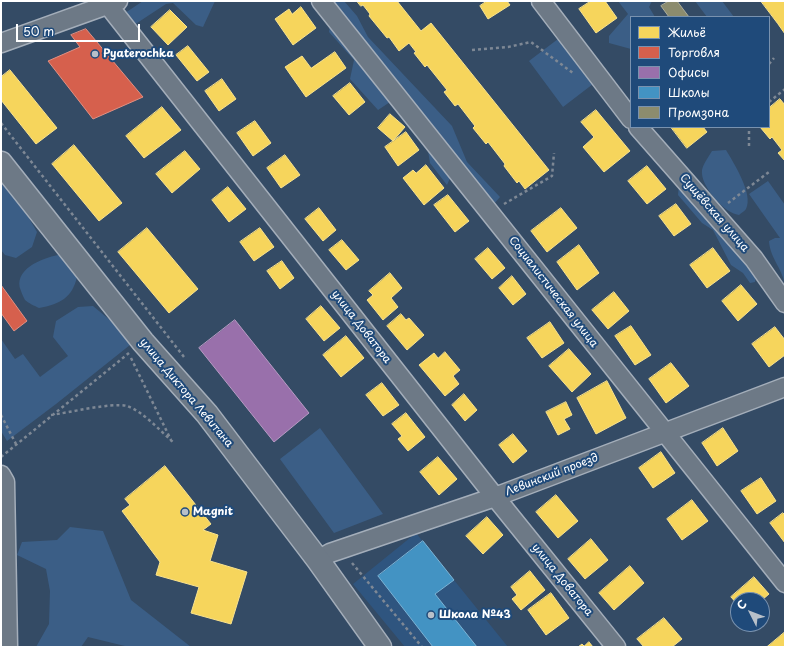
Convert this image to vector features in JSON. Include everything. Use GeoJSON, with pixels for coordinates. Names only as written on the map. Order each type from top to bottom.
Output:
{"type":"FeatureCollection","features":[{"type":"Feature","properties":{"kind":"street","name":"Социалистическая улица"},"geometry":{"type":"LineString","coordinates":[[321,1],[785,583]]}},
{"type":"Feature","properties":{"kind":"street"},"geometry":{"type":"LineString","coordinates":[[541,1],[630,118]]}},
{"type":"Feature","properties":{"kind":"street"},"geometry":{"type":"LineString","coordinates":[[1,43],[113,3]]}},
{"type":"Feature","properties":{"kind":"street","name":"улица Доватора"},"geometry":{"type":"LineString","coordinates":[[113,3],[495,497],[616,647]]}},
{"type":"Feature","properties":{"kind":"street","name":"Сущёвская улица"},"geometry":{"type":"LineString","coordinates":[[639,128],[754,259],[785,303]]}},
{"type":"Feature","properties":{"kind":"street","name":"улица Диктора Левитана"},"geometry":{"type":"LineString","coordinates":[[1,163],[143,342],[207,414],[318,560],[380,647]]}},
{"type":"Feature","properties":{"kind":"street","name":"Левинский проезд"},"geometry":{"type":"LineString","coordinates":[[318,560],[330,553],[495,497],[785,387]]}},
{"type":"Feature","properties":{"kind":"street"},"geometry":{"type":"LineString","coordinates":[[1,475],[5,482],[8,647]]}},
{"type":"Feature","properties":{"kind":"path"},"geometry":{"type":"LineString","coordinates":[[472,50],[508,47],[530,42],[582,79],[595,72]]}},
{"type":"Feature","properties":{"kind":"path"},"geometry":{"type":"LineString","coordinates":[[770,63],[774,58]]}},
{"type":"Feature","properties":{"kind":"path"},"geometry":{"type":"LineString","coordinates":[[770,101],[785,89]]}},
{"type":"Feature","properties":{"kind":"path"},"geometry":{"type":"LineString","coordinates":[[1,123],[186,359]]}},
{"type":"Feature","properties":{"kind":"path"},"geometry":{"type":"LineString","coordinates":[[749,128],[749,146]]}},
{"type":"Feature","properties":{"kind":"path"},"geometry":{"type":"LineString","coordinates":[[495,220],[501,206],[552,176],[554,153]]}},
{"type":"Feature","properties":{"kind":"path"},"geometry":{"type":"LineString","coordinates":[[714,214],[769,172]]}},
{"type":"Feature","properties":{"kind":"path"},"geometry":{"type":"LineString","coordinates":[[50,416],[114,406],[126,406],[147,419],[173,442],[128,354]]}},
{"type":"Feature","properties":{"kind":"path"},"geometry":{"type":"LineString","coordinates":[[1,457],[121,360]]}},
{"type":"Feature","properties":{"kind":"path"},"geometry":{"type":"LineString","coordinates":[[1,415],[16,444]]}},
{"type":"Feature","properties":{"kind":"path"},"geometry":{"type":"LineString","coordinates":[[345,566],[351,563],[422,647]]}},
{"type":"Feature","properties":{"kind":"shaded area"},"geometry":{"type":"Polygon","coordinates":[[[143,1],[215,1],[203,27],[196,25],[173,3],[166,4],[134,25],[122,15],[143,1]]]}},
{"type":"Feature","properties":{"kind":"shaded area"},"geometry":{"type":"Polygon","coordinates":[[[334,1],[344,1],[357,16],[368,37],[452,126],[467,162],[500,197],[493,205],[456,164],[447,185],[430,163],[427,145],[393,100],[378,110],[350,79],[354,60],[329,32],[334,1]]]}},
{"type":"Feature","properties":{"kind":"shaded area"},"geometry":{"type":"Polygon","coordinates":[[[618,1],[652,1],[649,7],[654,16],[630,16],[630,49],[609,43],[609,36],[628,14],[618,1]]]}},
{"type":"Feature","properties":{"kind":"shaded area"},"geometry":{"type":"Polygon","coordinates":[[[695,1],[722,1],[733,16],[706,16],[695,1]]]}},
{"type":"Feature","properties":{"kind":"shaded area"},"geometry":{"type":"Polygon","coordinates":[[[558,39],[593,84],[563,107],[529,61],[558,39]]]}},
{"type":"Feature","properties":{"kind":"shaded area"},"geometry":{"type":"Polygon","coordinates":[[[726,150],[742,178],[747,195],[748,203],[746,209],[739,215],[727,209],[714,198],[702,176],[702,170],[712,151],[726,150]]]}},
{"type":"Feature","properties":{"kind":"shaded area"},"geometry":{"type":"Polygon","coordinates":[[[1,176],[11,187],[37,232],[32,247],[16,258],[5,255],[1,250],[1,176]]]}},
{"type":"Feature","properties":{"kind":"shaded area"},"geometry":{"type":"Polygon","coordinates":[[[768,181],[785,205],[785,287],[769,241],[775,238],[780,238],[749,194],[768,181]]]}},
{"type":"Feature","properties":{"kind":"shaded area"},"geometry":{"type":"Polygon","coordinates":[[[679,185],[756,274],[755,282],[750,283],[743,273],[731,265],[713,230],[702,223],[678,195],[679,185]]]}},
{"type":"Feature","properties":{"kind":"shaded area"},"geometry":{"type":"Polygon","coordinates":[[[58,255],[70,264],[77,277],[75,284],[64,299],[39,308],[25,300],[19,284],[21,277],[30,266],[44,259],[58,255]]]}},
{"type":"Feature","properties":{"kind":"shaded area"},"geometry":{"type":"Polygon","coordinates":[[[93,306],[135,341],[7,441],[1,431],[1,339],[15,359],[23,354],[40,377],[68,356],[53,337],[56,321],[78,307],[93,306]]]}},
{"type":"Feature","properties":{"kind":"shaded area"},"geometry":{"type":"Polygon","coordinates":[[[320,428],[383,514],[334,533],[280,459],[320,428]]]}},
{"type":"Feature","properties":{"kind":"shaded area"},"geometry":{"type":"Polygon","coordinates":[[[70,527],[103,531],[131,600],[191,647],[129,647],[88,637],[81,647],[36,647],[49,624],[50,591],[46,569],[17,555],[22,542],[57,540],[70,527]]]}},
{"type":"Feature","properties":{"kind":"shaded area","name":"Школа №43"},"geometry":{"type":"Polygon","coordinates":[[[416,533],[508,647],[405,647],[353,584],[416,533]]]}},
{"type":"Feature","properties":{"kind":"building: Жильё"},"geometry":{"type":"Polygon","coordinates":[[[357,1],[397,1],[421,31],[431,23],[549,170],[525,189],[519,181],[517,183],[488,142],[486,144],[473,128],[475,126],[458,104],[455,106],[444,92],[447,90],[427,65],[425,67],[414,53],[416,52],[409,43],[399,51],[389,37],[387,38],[369,16],[370,14],[363,5],[361,6],[357,1]]]}},
{"type":"Feature","properties":{"kind":"building: Жильё"},"geometry":{"type":"Polygon","coordinates":[[[487,1],[507,1],[510,5],[488,19],[480,6],[487,1]]]}},
{"type":"Feature","properties":{"kind":"building: Жильё"},"geometry":{"type":"Polygon","coordinates":[[[591,1],[605,1],[617,18],[596,33],[579,9],[591,1]]]}},
{"type":"Feature","properties":{"kind":"building: Жильё"},"geometry":{"type":"Polygon","coordinates":[[[761,1],[785,1],[785,34],[778,24],[761,1]]]}},
{"type":"Feature","properties":{"kind":"building: Жильё"},"geometry":{"type":"Polygon","coordinates":[[[301,7],[316,28],[293,45],[275,19],[289,9],[292,14],[301,7]]]}},
{"type":"Feature","properties":{"kind":"building: Жильё"},"geometry":{"type":"Polygon","coordinates":[[[170,10],[187,27],[168,45],[151,27],[170,10]]]}},
{"type":"Feature","properties":{"kind":"building: Жильё"},"geometry":{"type":"Polygon","coordinates":[[[188,46],[209,72],[197,81],[176,55],[188,46]]]}},
{"type":"Feature","properties":{"kind":"building: Жильё"},"geometry":{"type":"Polygon","coordinates":[[[335,52],[346,68],[306,97],[285,67],[302,56],[311,68],[335,52]]]}},
{"type":"Feature","properties":{"kind":"building: Жильё"},"geometry":{"type":"Polygon","coordinates":[[[10,70],[57,128],[36,144],[1,100],[1,77],[10,70]]]}},
{"type":"Feature","properties":{"kind":"building: Жильё"},"geometry":{"type":"Polygon","coordinates":[[[222,79],[236,99],[219,111],[205,91],[222,79]]]}},
{"type":"Feature","properties":{"kind":"building: Жильё"},"geometry":{"type":"Polygon","coordinates":[[[350,83],[365,102],[349,115],[333,96],[350,83]]]}},
{"type":"Feature","properties":{"kind":"building: Жильё"},"geometry":{"type":"Polygon","coordinates":[[[780,99],[785,105],[785,161],[778,153],[782,150],[772,137],[770,139],[761,128],[770,128],[770,107],[780,99]]]}},
{"type":"Feature","properties":{"kind":"building: Жильё"},"geometry":{"type":"Polygon","coordinates":[[[162,107],[181,130],[144,158],[126,136],[162,107]]]}},
{"type":"Feature","properties":{"kind":"building: Жильё"},"geometry":{"type":"Polygon","coordinates":[[[596,110],[630,151],[604,172],[583,147],[594,137],[581,122],[596,110]]]}},
{"type":"Feature","properties":{"kind":"building: Жильё"},"geometry":{"type":"Polygon","coordinates":[[[390,114],[405,127],[393,141],[378,128],[390,114]]]}},
{"type":"Feature","properties":{"kind":"building: Жильё"},"geometry":{"type":"Polygon","coordinates":[[[255,121],[271,143],[253,156],[237,133],[255,121]]]}},
{"type":"Feature","properties":{"kind":"building: Жильё"},"geometry":{"type":"Polygon","coordinates":[[[672,128],[704,128],[707,132],[687,148],[672,128]]]}},
{"type":"Feature","properties":{"kind":"building: Жильё"},"geometry":{"type":"Polygon","coordinates":[[[406,132],[419,150],[398,166],[385,147],[406,132]]]}},
{"type":"Feature","properties":{"kind":"building: Жильё"},"geometry":{"type":"Polygon","coordinates":[[[74,145],[122,203],[99,221],[52,164],[74,145]]]}},
{"type":"Feature","properties":{"kind":"building: Жильё"},"geometry":{"type":"Polygon","coordinates":[[[185,151],[200,169],[172,193],[156,174],[185,151]]]}},
{"type":"Feature","properties":{"kind":"building: Жильё"},"geometry":{"type":"Polygon","coordinates":[[[285,155],[300,175],[281,188],[267,168],[285,155]]]}},
{"type":"Feature","properties":{"kind":"building: Жильё"},"geometry":{"type":"Polygon","coordinates":[[[426,165],[444,188],[424,205],[403,178],[413,170],[416,173],[426,165]]]}},
{"type":"Feature","properties":{"kind":"building: Жильё"},"geometry":{"type":"Polygon","coordinates":[[[647,166],[666,189],[647,204],[628,181],[647,166]]]}},
{"type":"Feature","properties":{"kind":"building: Жильё"},"geometry":{"type":"Polygon","coordinates":[[[228,187],[246,209],[229,222],[212,200],[228,187]]]}},
{"type":"Feature","properties":{"kind":"building: Жильё"},"geometry":{"type":"Polygon","coordinates":[[[448,195],[469,221],[455,232],[434,205],[448,195]]]}},
{"type":"Feature","properties":{"kind":"building: Жильё"},"geometry":{"type":"Polygon","coordinates":[[[676,204],[691,224],[674,236],[659,216],[676,204]]]}},
{"type":"Feature","properties":{"kind":"building: Жильё"},"geometry":{"type":"Polygon","coordinates":[[[319,208],[336,230],[323,241],[305,219],[319,208]]]}},
{"type":"Feature","properties":{"kind":"building: Жильё"},"geometry":{"type":"Polygon","coordinates":[[[561,208],[577,228],[547,252],[531,231],[561,208]]]}},
{"type":"Feature","properties":{"kind":"building: Жильё"},"geometry":{"type":"Polygon","coordinates":[[[147,228],[198,289],[169,313],[118,252],[147,228]]]}},
{"type":"Feature","properties":{"kind":"building: Жильё"},"geometry":{"type":"Polygon","coordinates":[[[260,228],[274,247],[254,261],[240,242],[260,228]]]}},
{"type":"Feature","properties":{"kind":"building: Жильё"},"geometry":{"type":"Polygon","coordinates":[[[342,240],[359,260],[346,270],[329,250],[342,240]]]}},
{"type":"Feature","properties":{"kind":"building: Жильё"},"geometry":{"type":"Polygon","coordinates":[[[579,245],[599,273],[577,290],[557,262],[579,245]]]}},
{"type":"Feature","properties":{"kind":"building: Жильё"},"geometry":{"type":"Polygon","coordinates":[[[488,248],[505,268],[492,279],[475,259],[488,248]]]}},
{"type":"Feature","properties":{"kind":"building: Жильё"},"geometry":{"type":"Polygon","coordinates":[[[713,248],[730,271],[707,288],[690,265],[713,248]]]}},
{"type":"Feature","properties":{"kind":"building: Жильё"},"geometry":{"type":"Polygon","coordinates":[[[282,261],[294,278],[280,289],[267,271],[282,261]]]}},
{"type":"Feature","properties":{"kind":"building: Жильё"},"geometry":{"type":"Polygon","coordinates":[[[390,273],[402,288],[391,298],[398,307],[383,320],[367,300],[373,295],[369,291],[390,273]]]}},
{"type":"Feature","properties":{"kind":"building: Жильё"},"geometry":{"type":"Polygon","coordinates":[[[512,276],[526,294],[513,305],[499,288],[512,276]]]}},
{"type":"Feature","properties":{"kind":"building: Жильё"},"geometry":{"type":"Polygon","coordinates":[[[741,285],[757,304],[738,321],[722,301],[741,285]]]}},
{"type":"Feature","properties":{"kind":"building: Жильё"},"geometry":{"type":"Polygon","coordinates":[[[614,292],[629,311],[608,329],[592,310],[614,292]]]}},
{"type":"Feature","properties":{"kind":"building: Жильё"},"geometry":{"type":"Polygon","coordinates":[[[321,306],[340,328],[324,341],[306,319],[321,306]]]}},
{"type":"Feature","properties":{"kind":"building: Жильё"},"geometry":{"type":"Polygon","coordinates":[[[401,314],[406,320],[409,318],[424,335],[407,350],[387,326],[401,314]]]}},
{"type":"Feature","properties":{"kind":"building: Жильё"},"geometry":{"type":"Polygon","coordinates":[[[550,322],[564,343],[542,358],[527,338],[550,322]]]}},
{"type":"Feature","properties":{"kind":"building: Жильё"},"geometry":{"type":"Polygon","coordinates":[[[631,326],[651,355],[635,365],[615,336],[631,326]]]}},
{"type":"Feature","properties":{"kind":"building: Жильё"},"geometry":{"type":"Polygon","coordinates":[[[775,327],[785,340],[785,355],[769,367],[752,344],[775,327]]]}},
{"type":"Feature","properties":{"kind":"building: Жильё"},"geometry":{"type":"Polygon","coordinates":[[[346,336],[364,358],[341,377],[323,355],[346,336]]]}},
{"type":"Feature","properties":{"kind":"building: Жильё"},"geometry":{"type":"Polygon","coordinates":[[[569,349],[591,374],[572,392],[549,366],[569,349]]]}},
{"type":"Feature","properties":{"kind":"building: Жильё"},"geometry":{"type":"Polygon","coordinates":[[[445,352],[460,370],[453,376],[459,384],[445,396],[419,365],[434,353],[438,358],[445,352]]]}},
{"type":"Feature","properties":{"kind":"building: Жильё"},"geometry":{"type":"Polygon","coordinates":[[[671,363],[689,386],[666,403],[649,379],[671,363]]]}},
{"type":"Feature","properties":{"kind":"building: Жильё"},"geometry":{"type":"Polygon","coordinates":[[[607,381],[626,418],[596,434],[577,398],[607,381]]]}},
{"type":"Feature","properties":{"kind":"building: Жильё"},"geometry":{"type":"Polygon","coordinates":[[[382,383],[399,405],[383,416],[366,395],[382,383]]]}},
{"type":"Feature","properties":{"kind":"building: Жильё"},"geometry":{"type":"Polygon","coordinates":[[[464,394],[477,410],[465,421],[452,405],[464,394]]]}},
{"type":"Feature","properties":{"kind":"building: Жильё"},"geometry":{"type":"Polygon","coordinates":[[[566,402],[572,415],[564,419],[570,429],[558,435],[546,412],[566,402]]]}},
{"type":"Feature","properties":{"kind":"building: Жильё"},"geometry":{"type":"Polygon","coordinates":[[[406,413],[425,437],[408,451],[398,439],[402,436],[392,424],[406,413]]]}},
{"type":"Feature","properties":{"kind":"building: Жильё"},"geometry":{"type":"Polygon","coordinates":[[[723,428],[738,451],[717,466],[702,443],[723,428]]]}},
{"type":"Feature","properties":{"kind":"building: Жильё"},"geometry":{"type":"Polygon","coordinates":[[[513,434],[527,451],[513,463],[499,445],[513,434]]]}},
{"type":"Feature","properties":{"kind":"building: Жильё"},"geometry":{"type":"Polygon","coordinates":[[[661,452],[675,473],[653,488],[639,468],[661,452]]]}},
{"type":"Feature","properties":{"kind":"building: Жильё"},"geometry":{"type":"Polygon","coordinates":[[[438,457],[457,479],[439,495],[420,472],[438,457]]]}},
{"type":"Feature","properties":{"kind":"building: Жильё"},"geometry":{"type":"Polygon","coordinates":[[[165,466],[211,524],[203,530],[218,535],[210,561],[247,572],[231,624],[191,613],[199,587],[156,575],[160,562],[122,511],[130,505],[125,499],[165,466]]]}},
{"type":"Feature","properties":{"kind":"building: Жильё"},"geometry":{"type":"Polygon","coordinates":[[[761,478],[776,501],[757,514],[741,491],[761,478]]]}},
{"type":"Feature","properties":{"kind":"building: Жильё"},"geometry":{"type":"Polygon","coordinates":[[[556,495],[578,521],[558,538],[536,512],[556,495]]]}},
{"type":"Feature","properties":{"kind":"building: Жильё"},"geometry":{"type":"Polygon","coordinates":[[[692,500],[708,521],[682,540],[667,519],[692,500]]]}},
{"type":"Feature","properties":{"kind":"building: Жильё"},"geometry":{"type":"Polygon","coordinates":[[[783,513],[785,515],[785,543],[770,523],[783,513]]]}},
{"type":"Feature","properties":{"kind":"building: Жильё"},"geometry":{"type":"Polygon","coordinates":[[[487,517],[503,535],[483,554],[466,536],[487,517]]]}},
{"type":"Feature","properties":{"kind":"building: Жильё"},"geometry":{"type":"Polygon","coordinates":[[[591,539],[608,560],[585,579],[568,559],[591,539]]]}},
{"type":"Feature","properties":{"kind":"building: Жильё"},"geometry":{"type":"Polygon","coordinates":[[[630,566],[644,583],[614,610],[599,593],[630,566]]]}},
{"type":"Feature","properties":{"kind":"building: Жильё"},"geometry":{"type":"Polygon","coordinates":[[[530,571],[545,590],[521,610],[512,599],[517,595],[511,587],[530,571]]]}},
{"type":"Feature","properties":{"kind":"building: Жильё"},"geometry":{"type":"Polygon","coordinates":[[[754,577],[767,592],[737,592],[754,577]]]}},
{"type":"Feature","properties":{"kind":"building: Жильё"},"geometry":{"type":"Polygon","coordinates":[[[551,593],[569,618],[546,635],[528,610],[551,593]]]}},
{"type":"Feature","properties":{"kind":"building: Жильё"},"geometry":{"type":"Polygon","coordinates":[[[664,618],[682,639],[672,647],[644,647],[637,639],[664,618]]]}},
{"type":"Feature","properties":{"kind":"building: Жильё"},"geometry":{"type":"Polygon","coordinates":[[[785,632],[785,647],[767,647],[785,632]]]}},
{"type":"Feature","properties":{"kind":"building: Жильё"},"geometry":{"type":"Polygon","coordinates":[[[589,642],[593,647],[578,647],[582,644],[584,646],[589,642]]]}},
{"type":"Feature","properties":{"kind":"building: Торговля"},"geometry":{"type":"Polygon","coordinates":[[[86,29],[143,97],[93,119],[48,61],[80,47],[71,35],[86,29]]]}},
{"type":"Feature","properties":{"kind":"building: Торговля"},"geometry":{"type":"Polygon","coordinates":[[[1,285],[27,321],[14,331],[1,313],[1,285]]]}},
{"type":"Feature","properties":{"kind":"building: Офисы"},"geometry":{"type":"Polygon","coordinates":[[[235,320],[309,413],[274,442],[199,348],[235,320]]]}},
{"type":"Feature","properties":{"kind":"building: Школы"},"geometry":{"type":"Polygon","coordinates":[[[423,541],[454,580],[435,594],[477,647],[433,647],[378,576],[423,541]]]}},
{"type":"Feature","properties":{"kind":"building: Промзона"},"geometry":{"type":"Polygon","coordinates":[[[669,1],[677,1],[688,16],[668,16],[661,6],[669,1]]]}},
{"type":"Feature","properties":{"kind":"place","name":"Pyaterochka"},"geometry":{"type":"Point","coordinates":[95,54]}},
{"type":"Feature","properties":{"kind":"place","name":"Magnit"},"geometry":{"type":"Point","coordinates":[185,512]}},
{"type":"Feature","properties":{"kind":"place","name":"Школа №43"},"geometry":{"type":"Point","coordinates":[431,615]}}]}
